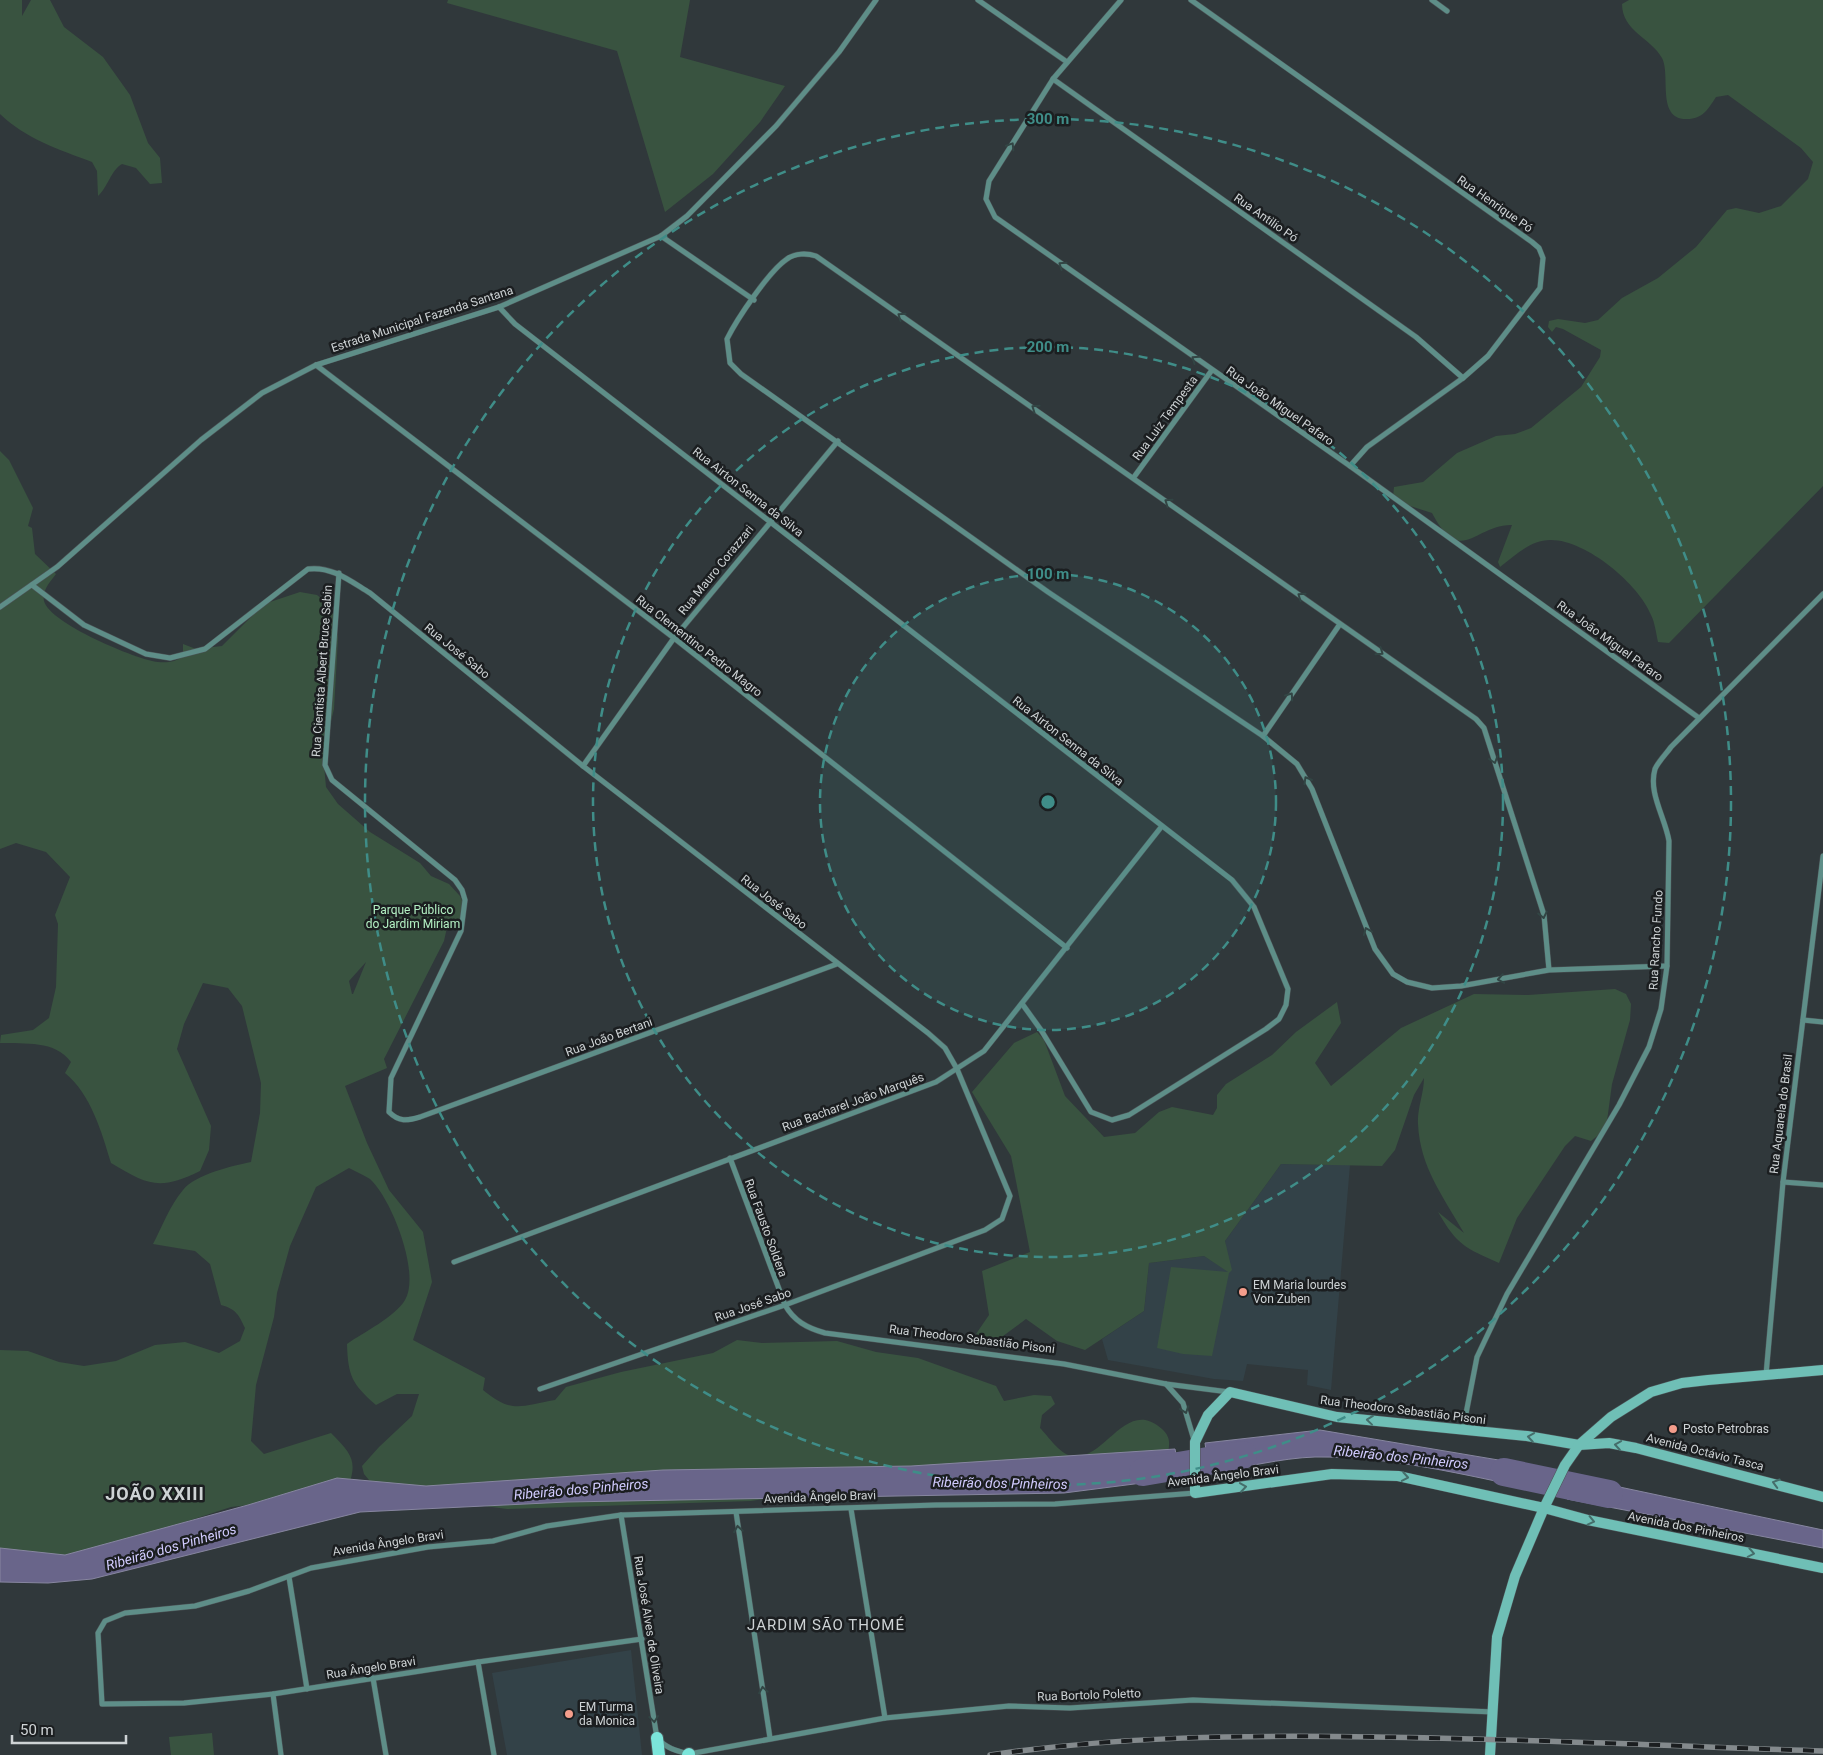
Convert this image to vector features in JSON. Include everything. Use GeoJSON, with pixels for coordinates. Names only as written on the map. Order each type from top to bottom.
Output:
{"type":"FeatureCollection","features":[{"type":"Feature","properties":{"kind":"main road"},"geometry":{"type":"LineString","coordinates":[[657,1738],[659,1755]]}},
{"type":"Feature","properties":{"kind":"street","name":"Estrada Municipal Fazenda Santana"},"geometry":{"type":"LineString","coordinates":[[0,607],[57,567],[201,440],[262,393],[316,364],[499,307],[661,236],[687,216],[776,126],[839,52],[876,0]]}},
{"type":"Feature","properties":{"kind":"street"},"geometry":{"type":"LineString","coordinates":[[978,0],[1067,62],[1121,0]]}},
{"type":"Feature","properties":{"kind":"street","name":"Rua Henrique Pó"},"geometry":{"type":"LineString","coordinates":[[1191,0],[1539,248],[1543,258],[1540,288],[1488,356],[1463,378],[1367,447],[1350,466]]}},
{"type":"Feature","properties":{"kind":"street"},"geometry":{"type":"LineString","coordinates":[[1432,0],[1447,11]]}},
{"type":"Feature","properties":{"kind":"street","name":"Rua João Miguel Pafaro"},"geometry":{"type":"LineString","coordinates":[[1067,62],[1053,79],[989,181],[986,199],[994,217],[1350,466],[1700,718]]}},
{"type":"Feature","properties":{"kind":"street","name":"Rua Antilio Pó"},"geometry":{"type":"LineString","coordinates":[[1053,79],[1416,337],[1463,378]]}},
{"type":"Feature","properties":{"kind":"street"},"geometry":{"type":"LineString","coordinates":[[661,236],[754,300]]}},
{"type":"Feature","properties":{"kind":"street"},"geometry":{"type":"LineString","coordinates":[[1549,970],[1544,915],[1484,728],[1466,711],[816,256],[808,253],[788,258],[774,271],[727,339],[730,363],[741,374],[838,441],[1048,592],[1263,736],[1297,764],[1312,789],[1375,949],[1393,974],[1407,982],[1432,988],[1461,986],[1549,970],[1667,966]]}},
{"type":"Feature","properties":{"kind":"street","name":"Rua Airton Senna da Silva"},"geometry":{"type":"LineString","coordinates":[[499,307],[515,324],[1232,880],[1254,907],[1288,989],[1286,1005],[1279,1019],[1129,1115],[1112,1120],[1091,1112],[1042,1030],[1023,1005]]}},
{"type":"Feature","properties":{"kind":"street","name":"Rua Clementino Pedro Magro"},"geometry":{"type":"LineString","coordinates":[[316,364],[674,638],[1067,948]]}},
{"type":"Feature","properties":{"kind":"street","name":"Rua Luiz Tempesta"},"geometry":{"type":"LineString","coordinates":[[1134,477],[1212,370]]}},
{"type":"Feature","properties":{"kind":"street","name":"Rua Mauro Corazzari"},"geometry":{"type":"LineString","coordinates":[[583,766],[674,638],[838,441]]}},
{"type":"Feature","properties":{"kind":"street","name":"Rua José Sabo"},"geometry":{"type":"LineString","coordinates":[[32,585],[84,626],[146,654],[170,658],[204,649],[308,569],[317,568],[339,574],[370,593],[583,766],[837,964],[928,1032],[945,1048],[957,1069],[1010,1196],[1002,1219],[986,1230],[785,1305],[540,1389]]}},
{"type":"Feature","properties":{"kind":"street","name":"Rua Cientista Albert Bruce Sabin"},"geometry":{"type":"LineString","coordinates":[[339,574],[325,765],[332,780],[454,880],[462,890],[465,900],[461,931],[391,1078],[389,1112]]}},
{"type":"Feature","properties":{"kind":"street","name":"Rua Rancho Fundo"},"geometry":{"type":"LineString","coordinates":[[1463,1430],[1477,1357],[1506,1294],[1619,1105],[1649,1047],[1661,1009],[1667,966],[1669,841],[1666,825],[1654,793],[1655,768],[1671,747],[1823,594]]}},
{"type":"Feature","properties":{"kind":"street"},"geometry":{"type":"LineString","coordinates":[[1263,736],[1340,624]]}},
{"type":"Feature","properties":{"kind":"street","name":"Rua Bacharel João Marquês"},"geometry":{"type":"LineString","coordinates":[[454,1262],[936,1082],[984,1051],[1023,1005],[1162,826]]}},
{"type":"Feature","properties":{"kind":"street","name":"Rua Aquarela do Brasil"},"geometry":{"type":"LineString","coordinates":[[1766,1375],[1783,1182],[1822,878],[1823,856]]}},
{"type":"Feature","properties":{"kind":"street","name":"Rua João Bertani"},"geometry":{"type":"LineString","coordinates":[[389,1112],[402,1121],[420,1117],[837,964]]}},
{"type":"Feature","properties":{"kind":"street"},"geometry":{"type":"LineString","coordinates":[[1803,1020],[1823,1022]]}},
{"type":"Feature","properties":{"kind":"street","name":"Rua Fausto Soldera"},"geometry":{"type":"LineString","coordinates":[[730,1158],[785,1305]]}},
{"type":"Feature","properties":{"kind":"street"},"geometry":{"type":"LineString","coordinates":[[1783,1182],[1823,1185]]}},
{"type":"Feature","properties":{"kind":"street","name":"Rua Theodoro Sebastião Pisoni"},"geometry":{"type":"LineString","coordinates":[[785,1305],[793,1318],[813,1330],[825,1333],[1064,1364],[1166,1384],[1230,1392],[1337,1417],[1527,1436],[1579,1445]]}},
{"type":"Feature","properties":{"kind":"street"},"geometry":{"type":"LineString","coordinates":[[1490,1755],[1497,1637],[1515,1576],[1544,1508],[1565,1465],[1579,1445],[1611,1417],[1651,1392],[1682,1383],[1823,1370]]}},
{"type":"Feature","properties":{"kind":"street"},"geometry":{"type":"LineString","coordinates":[[1166,1384],[1183,1403],[1195,1442],[1195,1494]]}},
{"type":"Feature","properties":{"kind":"street"},"geometry":{"type":"LineString","coordinates":[[1195,1442],[1208,1415],[1230,1392]]}},
{"type":"Feature","properties":{"kind":"street","name":"Avenida Octávio Tasca"},"geometry":{"type":"LineString","coordinates":[[1579,1445],[1608,1444],[1636,1448],[1823,1497]]}},
{"type":"Feature","properties":{"kind":"street","name":"Avenida Ângelo Bravi"},"geometry":{"type":"LineString","coordinates":[[102,1704],[98,1632],[105,1621],[125,1613],[195,1606],[289,1577],[311,1568],[428,1546],[493,1541],[547,1526],[621,1515],[936,1505],[1055,1504],[1195,1494],[1332,1474],[1398,1476],[1544,1508]]}},
{"type":"Feature","properties":{"kind":"street","name":"Avenida dos Pinheiros"},"geometry":{"type":"LineString","coordinates":[[1544,1508],[1588,1520],[1823,1568]]}},
{"type":"Feature","properties":{"kind":"street"},"geometry":{"type":"LineString","coordinates":[[851,1509],[885,1718]]}},
{"type":"Feature","properties":{"kind":"street"},"geometry":{"type":"LineString","coordinates":[[736,1512],[770,1738]]}},
{"type":"Feature","properties":{"kind":"street","name":"Rua José Alves de Oliveira"},"geometry":{"type":"LineString","coordinates":[[621,1515],[657,1738]]}},
{"type":"Feature","properties":{"kind":"street"},"geometry":{"type":"LineString","coordinates":[[289,1577],[307,1688]]}},
{"type":"Feature","properties":{"kind":"street","name":"Rua Ângelo Bravi"},"geometry":{"type":"LineString","coordinates":[[102,1704],[184,1703],[272,1694],[642,1639]]}},
{"type":"Feature","properties":{"kind":"street"},"geometry":{"type":"LineString","coordinates":[[478,1662],[494,1755]]}},
{"type":"Feature","properties":{"kind":"street"},"geometry":{"type":"LineString","coordinates":[[373,1678],[386,1755]]}},
{"type":"Feature","properties":{"kind":"street"},"geometry":{"type":"LineString","coordinates":[[272,1694],[281,1755]]}},
{"type":"Feature","properties":{"kind":"street","name":"Rua Bortolo Poletto"},"geometry":{"type":"LineString","coordinates":[[688,1754],[885,1718],[1008,1706],[1070,1708],[1193,1700],[1494,1712]]}},
{"type":"Feature","properties":{"kind":"street"},"geometry":{"type":"LineString","coordinates":[[657,1738],[670,1749],[688,1754]]}},
{"type":"Feature","properties":{"kind":"shaded area","name":"EM Maria lourdes Von Zuben"},"geometry":{"type":"Polygon","coordinates":[[[1281,1164],[1350,1165],[1331,1390],[1307,1385],[1308,1370],[1247,1364],[1243,1381],[1214,1379],[1108,1360],[1102,1339],[1144,1311],[1149,1263],[1204,1256],[1229,1272],[1225,1241],[1281,1164]]]}},
{"type":"Feature","properties":{"kind":"shaded area","name":"EM Turma da Monica"},"geometry":{"type":"Polygon","coordinates":[[[631,1650],[642,1755],[507,1755],[492,1673],[631,1650]]]}},
{"type":"Feature","properties":{"kind":"green space"},"geometry":{"type":"Polygon","coordinates":[[[0,0],[22,0],[22,16],[31,0],[50,0],[64,27],[103,57],[130,95],[148,143],[160,158],[162,183],[150,184],[136,168],[122,164],[115,170],[98,196],[97,171],[92,162],[32,137],[0,114],[0,0]]]}},
{"type":"Feature","properties":{"kind":"green space"},"geometry":{"type":"Polygon","coordinates":[[[448,0],[690,0],[680,57],[785,86],[760,122],[713,174],[665,212],[617,51],[447,3],[448,0]]]}},
{"type":"Feature","properties":{"kind":"green space"},"geometry":{"type":"Polygon","coordinates":[[[1629,0],[1823,0],[1823,486],[1669,643],[1658,642],[1652,618],[1645,603],[1623,577],[1594,555],[1579,547],[1564,542],[1543,541],[1523,549],[1500,567],[1498,562],[1512,525],[1499,526],[1460,541],[1452,538],[1442,529],[1432,513],[1407,505],[1393,497],[1394,487],[1423,482],[1457,453],[1496,436],[1515,434],[1531,428],[1581,387],[1600,357],[1601,350],[1563,329],[1556,327],[1552,332],[1548,327],[1549,321],[1558,319],[1585,323],[1598,320],[1622,298],[1658,278],[1696,247],[1727,210],[1736,208],[1759,213],[1781,206],[1808,179],[1813,162],[1801,148],[1728,95],[1716,97],[1705,113],[1693,119],[1677,117],[1671,112],[1666,95],[1662,58],[1627,21],[1623,13],[1622,4],[1629,0]]]}},
{"type":"Feature","properties":{"kind":"green space","name":"Parque Público do Jardim Miriam"},"geometry":{"type":"Polygon","coordinates":[[[0,451],[9,460],[33,508],[28,526],[32,528],[35,554],[56,574],[45,590],[44,601],[49,610],[61,620],[95,639],[147,660],[171,662],[183,656],[183,644],[196,649],[222,646],[264,604],[300,592],[317,595],[328,604],[336,621],[338,638],[334,709],[323,754],[326,787],[338,804],[370,832],[420,863],[431,876],[449,884],[460,896],[464,905],[461,919],[455,924],[448,923],[444,941],[384,1059],[387,1068],[345,1086],[367,1143],[389,1190],[423,1232],[432,1282],[413,1340],[485,1378],[483,1390],[502,1403],[517,1406],[555,1400],[566,1387],[621,1372],[713,1353],[737,1340],[762,1343],[837,1341],[876,1352],[918,1358],[996,1386],[1004,1401],[1034,1395],[1051,1396],[1055,1404],[1042,1415],[1040,1428],[1058,1448],[1071,1456],[1083,1455],[1094,1450],[1126,1425],[1137,1420],[1149,1421],[1165,1432],[1169,1441],[1167,1456],[790,1488],[770,1498],[751,1501],[507,1509],[454,1502],[384,1498],[364,1474],[362,1466],[412,1416],[419,1394],[397,1394],[376,1405],[361,1391],[353,1379],[350,1372],[347,1344],[387,1318],[400,1306],[405,1300],[409,1288],[409,1272],[401,1236],[387,1202],[370,1179],[349,1168],[316,1187],[290,1246],[256,1385],[251,1441],[264,1454],[331,1433],[345,1448],[352,1461],[352,1475],[345,1495],[231,1507],[59,1563],[0,1570],[0,1350],[28,1351],[59,1362],[84,1366],[116,1361],[155,1345],[185,1342],[219,1353],[240,1341],[245,1328],[236,1313],[230,1308],[221,1305],[210,1264],[195,1251],[153,1244],[174,1202],[189,1184],[205,1175],[251,1162],[260,1113],[261,1083],[242,1006],[228,988],[203,983],[184,1024],[177,1049],[211,1126],[209,1150],[200,1171],[174,1181],[154,1183],[135,1176],[111,1163],[89,1103],[65,1073],[71,1062],[57,1050],[48,1047],[0,1043],[1,1035],[33,1030],[49,1018],[56,987],[58,924],[55,915],[70,877],[46,852],[16,843],[0,849],[0,451]],[[366,962],[349,981],[353,994],[366,962]]]}},
{"type":"Feature","properties":{"kind":"green space"},"geometry":{"type":"Polygon","coordinates":[[[1615,989],[1626,994],[1631,1004],[1630,1020],[1612,1084],[1607,1121],[1601,1133],[1591,1141],[1575,1136],[1565,1146],[1517,1218],[1499,1263],[1470,1249],[1457,1239],[1438,1212],[1464,1233],[1434,1181],[1423,1154],[1418,1118],[1424,1078],[1414,1095],[1395,1150],[1382,1166],[1281,1164],[1225,1241],[1232,1270],[1229,1273],[1212,1356],[1183,1354],[1157,1348],[1171,1267],[1228,1272],[1204,1256],[1149,1263],[1144,1311],[1085,1350],[1057,1341],[1026,1319],[995,1342],[976,1334],[989,1315],[982,1271],[1030,1252],[1011,1156],[972,1092],[1014,1043],[1037,1032],[1044,1040],[1065,1096],[1104,1137],[1135,1133],[1159,1112],[1172,1107],[1213,1115],[1217,1108],[1217,1095],[1226,1084],[1272,1055],[1296,1032],[1337,1002],[1341,1023],[1315,1063],[1331,1086],[1401,1028],[1474,994],[1528,995],[1615,989]]]}},
{"type":"Feature","properties":{"kind":"green space"},"geometry":{"type":"Polygon","coordinates":[[[212,1733],[214,1755],[171,1755],[169,1737],[212,1733]]]}},
{"type":"Feature","properties":{"kind":"water"},"geometry":{"type":"Polygon","coordinates":[[[1320,1430],[1546,1468],[1538,1490],[1399,1463],[1343,1458],[1315,1457],[1289,1459],[1209,1473],[1205,1443],[1320,1430]]]}},
{"type":"Feature","properties":{"kind":"water"},"geometry":{"type":"Polygon","coordinates":[[[1175,1449],[1181,1478],[1064,1493],[567,1502],[360,1512],[92,1579],[48,1583],[0,1582],[0,1548],[65,1555],[248,1505],[337,1478],[426,1486],[663,1470],[911,1466],[1175,1449]]]}},
{"type":"Feature","properties":{"kind":"water"},"geometry":{"type":"Polygon","coordinates":[[[1577,1478],[1823,1530],[1823,1548],[1567,1499],[1577,1478]]]}},
{"type":"Feature","properties":{"kind":"waterway","name":"Ribeirão dos Pinheiros"},"geometry":{"type":"LineString","coordinates":[[1143,1472],[1243,1455]]}},
{"type":"Feature","properties":{"kind":"waterway","name":"Ribeirão dos Pinheiros"},"geometry":{"type":"LineString","coordinates":[[1504,1472],[1609,1494]]}},
{"type":"Feature","properties":{"kind":"railway"},"geometry":{"type":"LineString","coordinates":[[990,1755],[1134,1740],[1278,1736],[1487,1739],[1823,1751]]}},
{"type":"Feature","properties":{"kind":"place","name":"EM Maria lourdes Von Zuben"},"geometry":{"type":"Point","coordinates":[1243,1292]}},
{"type":"Feature","properties":{"kind":"place","name":"Posto Petrobras"},"geometry":{"type":"Point","coordinates":[1673,1429]}},
{"type":"Feature","properties":{"kind":"place","name":"EM Turma da Monica"},"geometry":{"type":"Point","coordinates":[569,1714]}},
{"type":"Feature","properties":{"kind":"district","name":"JOÃO XXIII"},"geometry":{"type":"Point","coordinates":[155,1493]}},
{"type":"Feature","properties":{"kind":"district","name":"JARDIM SÃO THOMÉ"},"geometry":{"type":"Point","coordinates":[826,1625]}}]}
